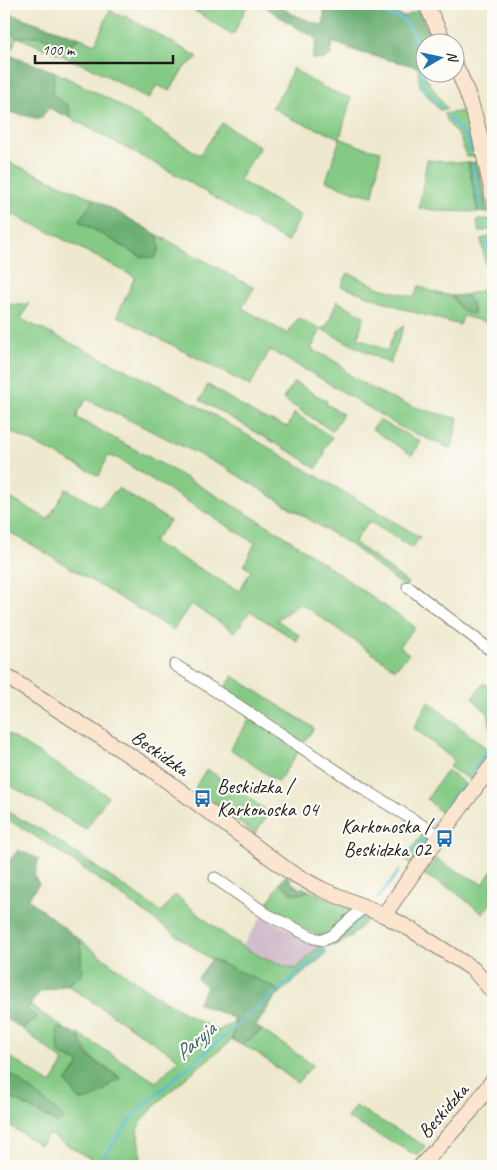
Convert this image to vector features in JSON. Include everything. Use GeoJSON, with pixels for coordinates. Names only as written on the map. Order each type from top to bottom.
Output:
{"type":"FeatureCollection","features":[{"type":"Feature","properties":{"kind":"street"},"geometry":{"type":"LineString","coordinates":[[426,4],[439,32]]}},
{"type":"Feature","properties":{"kind":"street"},"geometry":{"type":"LineString","coordinates":[[464,82],[472,107],[493,197]]}},
{"type":"Feature","properties":{"kind":"street"},"geometry":{"type":"LineString","coordinates":[[408,587],[493,652]]}},
{"type":"Feature","properties":{"kind":"street"},"geometry":{"type":"LineString","coordinates":[[175,665],[439,836]]}},
{"type":"Feature","properties":{"kind":"street","name":"Beskidzka"},"geometry":{"type":"LineString","coordinates":[[4,675],[151,770],[290,872],[322,889],[384,915],[412,930],[473,969],[493,992]]}},
{"type":"Feature","properties":{"kind":"street"},"geometry":{"type":"LineString","coordinates":[[384,915],[439,836],[492,768]]}},
{"type":"Feature","properties":{"kind":"street"},"geometry":{"type":"LineString","coordinates":[[215,878],[268,915],[314,938],[323,940],[332,936],[364,907]]}},
{"type":"Feature","properties":{"kind":"street","name":"Beskidzka"},"geometry":{"type":"LineString","coordinates":[[421,1166],[470,1112],[493,1080]]}},
{"type":"Feature","properties":{"kind":"shaded area"},"geometry":{"type":"Polygon","coordinates":[[[262,916],[321,945],[296,969],[281,966],[242,947],[262,916]]]}},
{"type":"Feature","properties":{"kind":"green space"},"geometry":{"type":"Polygon","coordinates":[[[188,4],[248,4],[233,35],[187,6],[188,4]]]}},
{"type":"Feature","properties":{"kind":"green space"},"geometry":{"type":"Polygon","coordinates":[[[262,4],[276,4],[292,14],[320,25],[324,24],[324,4],[365,6],[404,17],[418,10],[429,32],[414,32],[414,66],[362,53],[333,42],[331,55],[323,60],[312,59],[317,39],[284,20],[262,4]]]}},
{"type":"Feature","properties":{"kind":"green space"},"geometry":{"type":"Polygon","coordinates":[[[110,10],[117,15],[125,16],[198,57],[183,69],[170,91],[157,85],[149,99],[96,70],[17,37],[9,55],[4,53],[4,26],[16,37],[39,36],[68,46],[80,38],[95,44],[110,10]]]}},
{"type":"Feature","properties":{"kind":"green space"},"geometry":{"type":"Polygon","coordinates":[[[4,13],[80,38],[68,46],[39,36],[16,37],[4,26],[4,13]]]}},
{"type":"Feature","properties":{"kind":"green space"},"geometry":{"type":"Polygon","coordinates":[[[4,53],[55,72],[52,94],[68,106],[72,119],[49,108],[40,119],[4,111],[4,53]]]}},
{"type":"Feature","properties":{"kind":"green space"},"geometry":{"type":"Polygon","coordinates":[[[293,68],[321,86],[351,98],[340,138],[292,119],[272,107],[285,87],[293,68]]]}},
{"type":"Feature","properties":{"kind":"green space"},"geometry":{"type":"Polygon","coordinates":[[[55,72],[109,99],[200,155],[222,123],[260,147],[239,180],[301,216],[287,242],[184,179],[72,119],[68,106],[52,94],[55,72]]]}},
{"type":"Feature","properties":{"kind":"green space"},"geometry":{"type":"Polygon","coordinates":[[[419,82],[429,82],[447,109],[439,110],[420,86],[419,82]]]}},
{"type":"Feature","properties":{"kind":"green space"},"geometry":{"type":"Polygon","coordinates":[[[465,111],[476,156],[466,156],[460,138],[444,114],[465,111]]]}},
{"type":"Feature","properties":{"kind":"green space"},"geometry":{"type":"Polygon","coordinates":[[[340,138],[362,147],[381,151],[373,196],[355,192],[326,181],[340,138]]]}},
{"type":"Feature","properties":{"kind":"green space"},"geometry":{"type":"Polygon","coordinates":[[[4,160],[94,199],[80,222],[159,249],[158,235],[254,288],[242,308],[288,334],[298,318],[321,329],[311,349],[336,362],[362,383],[402,402],[458,418],[452,449],[402,428],[270,350],[250,386],[117,316],[135,277],[42,228],[4,211],[4,160]]]}},
{"type":"Feature","properties":{"kind":"green space"},"geometry":{"type":"Polygon","coordinates":[[[427,160],[468,163],[478,212],[440,211],[419,208],[427,160]]]}},
{"type":"Feature","properties":{"kind":"green space"},"geometry":{"type":"Polygon","coordinates":[[[477,162],[489,213],[478,212],[468,163],[477,162]]]}},
{"type":"Feature","properties":{"kind":"green space"},"geometry":{"type":"Polygon","coordinates":[[[94,199],[158,235],[159,249],[155,258],[141,257],[79,221],[94,199]]]}},
{"type":"Feature","properties":{"kind":"green space"},"geometry":{"type":"Polygon","coordinates":[[[488,219],[493,229],[479,232],[477,220],[488,219]]]}},
{"type":"Feature","properties":{"kind":"green space"},"geometry":{"type":"Polygon","coordinates":[[[493,236],[493,280],[489,281],[481,239],[493,236]]]}},
{"type":"Feature","properties":{"kind":"green space"},"geometry":{"type":"Polygon","coordinates":[[[348,273],[380,288],[414,297],[419,286],[433,292],[451,296],[463,312],[472,302],[465,295],[493,287],[493,324],[463,316],[460,325],[410,311],[341,286],[348,273]]]}},
{"type":"Feature","properties":{"kind":"green space"},"geometry":{"type":"Polygon","coordinates":[[[465,295],[472,302],[474,314],[463,312],[451,296],[465,295]]]}},
{"type":"Feature","properties":{"kind":"green space"},"geometry":{"type":"Polygon","coordinates":[[[337,301],[364,316],[358,338],[387,351],[395,332],[404,326],[390,364],[321,329],[327,326],[337,301]]]}},
{"type":"Feature","properties":{"kind":"green space"},"geometry":{"type":"Polygon","coordinates":[[[4,303],[15,305],[29,303],[21,319],[188,400],[420,537],[412,548],[369,521],[354,542],[408,583],[405,588],[351,545],[224,467],[87,399],[78,411],[77,418],[169,468],[280,533],[415,627],[399,646],[409,654],[395,669],[300,603],[277,620],[299,635],[297,641],[250,611],[235,632],[191,604],[173,630],[4,529],[4,495],[48,519],[66,489],[100,508],[118,488],[170,521],[153,542],[239,591],[251,571],[244,566],[255,543],[117,458],[108,456],[99,476],[4,428],[4,303]]]}},
{"type":"Feature","properties":{"kind":"green space"},"geometry":{"type":"Polygon","coordinates":[[[294,382],[327,401],[326,404],[343,414],[332,431],[283,399],[294,382]]]}},
{"type":"Feature","properties":{"kind":"green space"},"geometry":{"type":"Polygon","coordinates":[[[208,385],[260,417],[288,427],[294,413],[332,437],[316,469],[301,458],[200,400],[208,385]]]}},
{"type":"Feature","properties":{"kind":"green space"},"geometry":{"type":"Polygon","coordinates":[[[379,420],[421,442],[412,455],[372,429],[379,420]]]}},
{"type":"Feature","properties":{"kind":"green space"},"geometry":{"type":"Polygon","coordinates":[[[233,676],[314,728],[303,744],[222,692],[233,676]]]}},
{"type":"Feature","properties":{"kind":"green space"},"geometry":{"type":"Polygon","coordinates":[[[484,683],[493,690],[493,722],[491,729],[488,713],[472,698],[484,683]]]}},
{"type":"Feature","properties":{"kind":"green space"},"geometry":{"type":"Polygon","coordinates":[[[428,701],[492,753],[472,781],[449,767],[454,760],[414,728],[428,701]]]}},
{"type":"Feature","properties":{"kind":"green space"},"geometry":{"type":"Polygon","coordinates":[[[251,717],[299,751],[278,782],[230,749],[251,717]]]}},
{"type":"Feature","properties":{"kind":"green space"},"geometry":{"type":"Polygon","coordinates":[[[4,732],[108,796],[86,829],[4,782],[4,732]]]}},
{"type":"Feature","properties":{"kind":"green space"},"geometry":{"type":"Polygon","coordinates":[[[207,769],[270,813],[254,834],[195,787],[207,769]]]}},
{"type":"Feature","properties":{"kind":"green space"},"geometry":{"type":"Polygon","coordinates":[[[447,770],[468,786],[447,816],[444,816],[427,799],[447,770]]]}},
{"type":"Feature","properties":{"kind":"green space"},"geometry":{"type":"Polygon","coordinates":[[[4,810],[45,832],[161,912],[175,895],[231,939],[262,957],[296,969],[321,945],[327,953],[281,992],[264,982],[226,968],[31,833],[4,817],[4,810]]]}},
{"type":"Feature","properties":{"kind":"green space"},"geometry":{"type":"Polygon","coordinates":[[[425,831],[431,836],[410,865],[404,859],[425,831]]]}},
{"type":"Feature","properties":{"kind":"green space"},"geometry":{"type":"Polygon","coordinates":[[[18,850],[39,859],[34,876],[39,884],[28,899],[80,940],[82,975],[67,985],[40,992],[26,1010],[38,1017],[23,1029],[4,1018],[4,863],[7,864],[18,850]]]}},
{"type":"Feature","properties":{"kind":"green space"},"geometry":{"type":"Polygon","coordinates":[[[437,858],[444,864],[483,884],[493,869],[493,899],[483,914],[454,891],[423,874],[437,858]]]}},
{"type":"Feature","properties":{"kind":"green space"},"geometry":{"type":"Polygon","coordinates":[[[286,875],[300,889],[302,887],[309,891],[293,893],[287,889],[280,883],[286,875]]]}},
{"type":"Feature","properties":{"kind":"green space"},"geometry":{"type":"Polygon","coordinates":[[[280,883],[291,894],[309,891],[352,907],[348,915],[339,924],[329,932],[319,936],[264,909],[280,883]]]}},
{"type":"Feature","properties":{"kind":"green space"},"geometry":{"type":"Polygon","coordinates":[[[363,913],[370,917],[351,937],[334,946],[330,942],[363,913]]]}},
{"type":"Feature","properties":{"kind":"green space"},"geometry":{"type":"Polygon","coordinates":[[[80,940],[146,989],[218,1031],[235,1021],[232,1040],[156,1104],[137,1128],[142,1166],[87,1166],[91,1159],[49,1134],[40,1145],[4,1122],[4,1094],[57,1123],[63,1119],[57,1111],[9,1073],[4,1090],[4,1053],[51,1084],[64,1062],[23,1029],[38,1017],[26,1010],[30,1005],[65,1029],[57,1029],[103,1092],[114,1081],[121,1078],[91,1058],[77,1033],[156,1082],[179,1059],[67,985],[82,975],[80,940]]]}},
{"type":"Feature","properties":{"kind":"green space"},"geometry":{"type":"Polygon","coordinates":[[[212,959],[270,985],[281,992],[275,997],[256,1026],[262,1030],[242,1045],[232,1040],[235,1021],[233,1018],[197,1003],[207,987],[197,979],[212,959]]]}},
{"type":"Feature","properties":{"kind":"green space"},"geometry":{"type":"Polygon","coordinates":[[[57,1029],[66,1030],[76,1035],[91,1058],[121,1079],[110,1084],[94,1098],[80,1100],[66,1082],[80,1063],[59,1054],[57,1029]]]}},
{"type":"Feature","properties":{"kind":"green space"},"geometry":{"type":"Polygon","coordinates":[[[262,1030],[313,1065],[297,1083],[256,1052],[242,1045],[262,1030]]]}},
{"type":"Feature","properties":{"kind":"green space"},"geometry":{"type":"Polygon","coordinates":[[[9,1072],[57,1111],[64,1119],[58,1123],[4,1094],[9,1072]]]}},
{"type":"Feature","properties":{"kind":"green space"},"geometry":{"type":"Polygon","coordinates":[[[355,1106],[425,1146],[418,1156],[347,1118],[355,1106]]]}},
{"type":"Feature","properties":{"kind":"waterway","name":"Paryja"},"geometry":{"type":"LineString","coordinates":[[348,4],[402,19],[414,35],[424,87],[441,108]]}},
{"type":"Feature","properties":{"kind":"waterway","name":"Paryja"},"geometry":{"type":"LineString","coordinates":[[449,117],[468,140],[470,151]]}},
{"type":"Feature","properties":{"kind":"waterway","name":"Paryja"},"geometry":{"type":"LineString","coordinates":[[473,166],[481,208]]}},
{"type":"Feature","properties":{"kind":"waterway","name":"Paryja"},"geometry":{"type":"LineString","coordinates":[[487,241],[493,272]]}},
{"type":"Feature","properties":{"kind":"waterway","name":"Paryja"},"geometry":{"type":"LineString","coordinates":[[470,774],[486,752]]}},
{"type":"Feature","properties":{"kind":"waterway","name":"Paryja"},"geometry":{"type":"LineString","coordinates":[[444,810],[462,786]]}},
{"type":"Feature","properties":{"kind":"waterway","name":"Paryja"},"geometry":{"type":"LineString","coordinates":[[433,826],[437,820]]}},
{"type":"Feature","properties":{"kind":"waterway","name":"Paryja"},"geometry":{"type":"LineString","coordinates":[[408,859],[426,836]]}},
{"type":"Feature","properties":{"kind":"waterway","name":"Paryja"},"geometry":{"type":"LineString","coordinates":[[378,898],[399,871]]}},
{"type":"Feature","properties":{"kind":"waterway","name":"Paryja"},"geometry":{"type":"LineString","coordinates":[[332,943],[364,916]]}},
{"type":"Feature","properties":{"kind":"waterway","name":"Paryja"},"geometry":{"type":"LineString","coordinates":[[97,1166],[135,1114],[325,950]]}},
{"type":"Feature","properties":{"kind":"place","name":"Beskidzka / Karkonoska 04"},"geometry":{"type":"Point","coordinates":[203,798]}},
{"type":"Feature","properties":{"kind":"place","name":"Karkonoska / Beskidzka 02"},"geometry":{"type":"Point","coordinates":[445,838]}}]}
